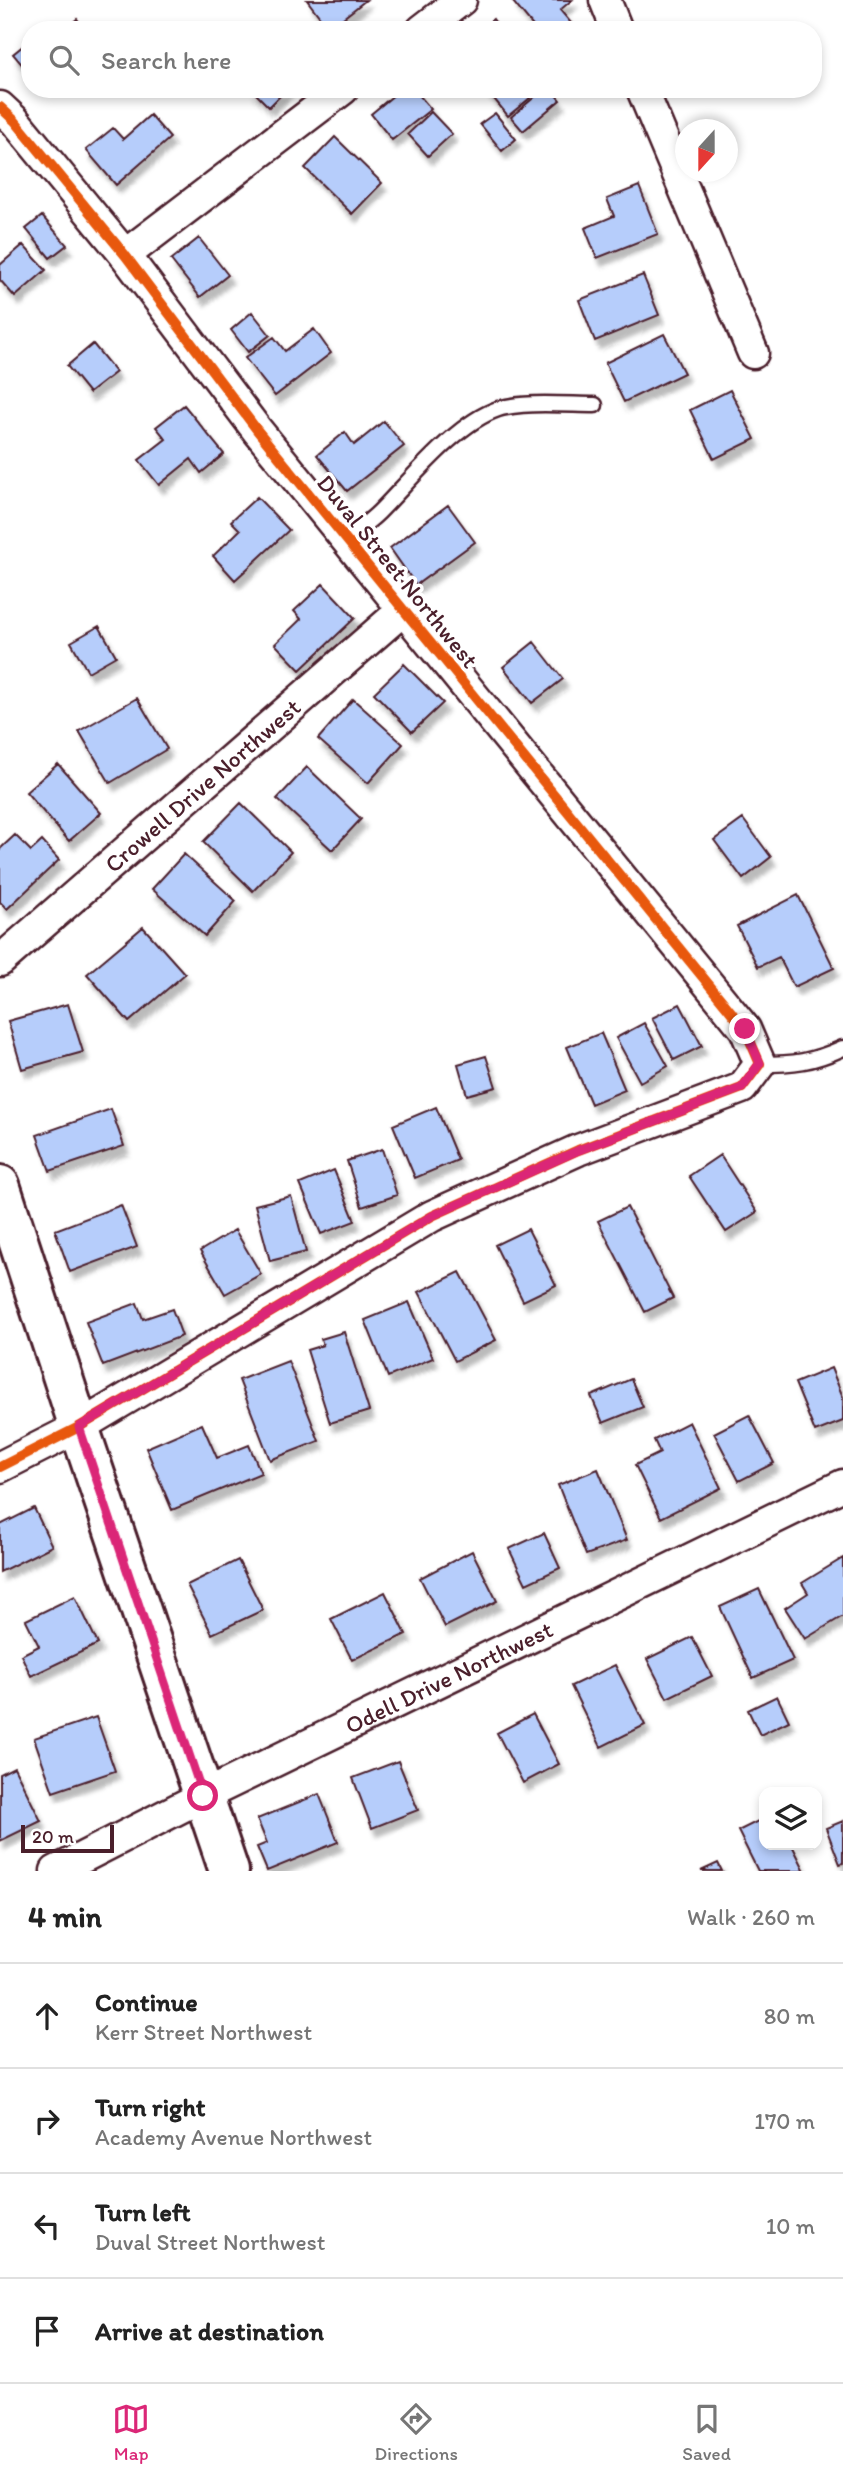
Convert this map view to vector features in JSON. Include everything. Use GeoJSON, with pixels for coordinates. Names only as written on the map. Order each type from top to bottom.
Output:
{"type":"FeatureCollection","features":[{"type":"Feature","properties":{"kind":"street"},"geometry":{"type":"LineString","coordinates":[[434,21],[461,0]]}},
{"type":"Feature","properties":{"kind":"street"},"geometry":{"type":"LineString","coordinates":[[605,0],[613,21]]}},
{"type":"Feature","properties":{"kind":"street"},"geometry":{"type":"LineString","coordinates":[[125,255],[331,98]]}},
{"type":"Feature","properties":{"kind":"street"},"geometry":{"type":"LineString","coordinates":[[646,98],[753,353]]}},
{"type":"Feature","properties":{"kind":"street","name":"Duval Street Northwest"},"geometry":{"type":"LineString","coordinates":[[0,107],[15,121],[125,255],[257,430],[745,1029],[760,1063]]}},
{"type":"Feature","properties":{"kind":"street","name":"Crowell Drive Northwest"},"geometry":{"type":"LineString","coordinates":[[0,961],[403,610]]}},
{"type":"Feature","properties":{"kind":"street"},"geometry":{"type":"LineString","coordinates":[[0,1467],[79,1427],[432,1216],[579,1150],[742,1088],[760,1063]]}},
{"type":"Feature","properties":{"kind":"street"},"geometry":{"type":"LineString","coordinates":[[0,1185],[229,1871]]}},
{"type":"Feature","properties":{"kind":"street","name":"Odell Drive Northwest"},"geometry":{"type":"LineString","coordinates":[[56,1871],[203,1796],[843,1485]]}},
{"type":"Feature","properties":{"kind":"lane"},"geometry":{"type":"LineString","coordinates":[[346,539],[376,514],[445,445],[471,424],[498,409],[534,405],[595,405]]}},
{"type":"Feature","properties":{"kind":"lane"},"geometry":{"type":"LineString","coordinates":[[760,1063],[796,1064],[843,1048]]}},
{"type":"Feature","properties":{"kind":"building"},"geometry":{"type":"Polygon","coordinates":[[[307,0],[366,0],[339,21],[323,21],[307,0]]]}},
{"type":"Feature","properties":{"kind":"building"},"geometry":{"type":"Polygon","coordinates":[[[572,0],[560,10],[569,21],[529,21],[513,2],[572,0]]]}},
{"type":"Feature","properties":{"kind":"building"},"geometry":{"type":"Polygon","coordinates":[[[21,47],[21,63],[13,54],[21,47]]]}},
{"type":"Feature","properties":{"kind":"building"},"geometry":{"type":"Polygon","coordinates":[[[260,98],[278,98],[269,107],[260,98]]]}},
{"type":"Feature","properties":{"kind":"building"},"geometry":{"type":"Polygon","coordinates":[[[390,98],[422,98],[431,109],[392,140],[371,114],[390,98]]]}},
{"type":"Feature","properties":{"kind":"building"},"geometry":{"type":"Polygon","coordinates":[[[493,98],[530,98],[508,116],[493,98]]]}},
{"type":"Feature","properties":{"kind":"building"},"geometry":{"type":"Polygon","coordinates":[[[533,98],[560,100],[523,131],[511,117],[533,98]]]}},
{"type":"Feature","properties":{"kind":"building"},"geometry":{"type":"Polygon","coordinates":[[[431,112],[452,134],[428,156],[408,134],[431,112]]]}},
{"type":"Feature","properties":{"kind":"building"},"geometry":{"type":"Polygon","coordinates":[[[495,113],[516,139],[502,151],[480,124],[495,113]]]}},
{"type":"Feature","properties":{"kind":"building"},"geometry":{"type":"Polygon","coordinates":[[[150,115],[170,138],[116,185],[86,150],[113,128],[123,139],[150,115]]]}},
{"type":"Feature","properties":{"kind":"building"},"geometry":{"type":"Polygon","coordinates":[[[335,137],[382,183],[352,214],[305,168],[335,137]]]}},
{"type":"Feature","properties":{"kind":"building"},"geometry":{"type":"Polygon","coordinates":[[[639,186],[658,234],[597,258],[585,228],[614,216],[607,199],[639,186]]]}},
{"type":"Feature","properties":{"kind":"building"},"geometry":{"type":"Polygon","coordinates":[[[42,216],[67,245],[50,258],[26,229],[42,216]]]}},
{"type":"Feature","properties":{"kind":"building"},"geometry":{"type":"Polygon","coordinates":[[[199,238],[228,275],[200,297],[171,260],[199,238]]]}},
{"type":"Feature","properties":{"kind":"building"},"geometry":{"type":"Polygon","coordinates":[[[23,245],[46,270],[15,297],[0,280],[0,265],[23,245]]]}},
{"type":"Feature","properties":{"kind":"building"},"geometry":{"type":"Polygon","coordinates":[[[643,275],[659,315],[595,341],[579,300],[643,275]]]}},
{"type":"Feature","properties":{"kind":"building"},"geometry":{"type":"Polygon","coordinates":[[[252,312],[270,335],[248,352],[231,330],[252,312]]]}},
{"type":"Feature","properties":{"kind":"building"},"geometry":{"type":"Polygon","coordinates":[[[314,329],[331,353],[275,396],[245,358],[274,337],[285,351],[314,329]]]}},
{"type":"Feature","properties":{"kind":"building"},"geometry":{"type":"Polygon","coordinates":[[[664,334],[684,373],[624,402],[605,363],[664,334]]]}},
{"type":"Feature","properties":{"kind":"building"},"geometry":{"type":"Polygon","coordinates":[[[93,344],[116,372],[89,393],[67,366],[93,344]]]}},
{"type":"Feature","properties":{"kind":"building"},"geometry":{"type":"Polygon","coordinates":[[[730,390],[755,439],[714,459],[690,410],[730,390]]]}},
{"type":"Feature","properties":{"kind":"building"},"geometry":{"type":"Polygon","coordinates":[[[184,405],[224,454],[201,473],[191,459],[159,485],[139,460],[166,439],[156,427],[184,405]]]}},
{"type":"Feature","properties":{"kind":"building"},"geometry":{"type":"Polygon","coordinates":[[[384,421],[404,446],[347,491],[317,455],[345,432],[354,445],[384,421]]]}},
{"type":"Feature","properties":{"kind":"building"},"geometry":{"type":"Polygon","coordinates":[[[257,497],[289,530],[235,580],[213,556],[240,530],[231,521],[257,497]]]}},
{"type":"Feature","properties":{"kind":"building"},"geometry":{"type":"Polygon","coordinates":[[[448,505],[475,542],[416,585],[390,548],[448,505]]]}},
{"type":"Feature","properties":{"kind":"building"},"geometry":{"type":"Polygon","coordinates":[[[323,584],[355,618],[300,670],[275,644],[301,619],[294,611],[323,584]]]}},
{"type":"Feature","properties":{"kind":"building"},"geometry":{"type":"Polygon","coordinates":[[[99,626],[116,656],[88,672],[71,642],[99,626]]]}},
{"type":"Feature","properties":{"kind":"building"},"geometry":{"type":"Polygon","coordinates":[[[534,642],[563,679],[532,703],[503,667],[534,642]]]}},
{"type":"Feature","properties":{"kind":"building"},"geometry":{"type":"Polygon","coordinates":[[[404,664],[443,703],[412,732],[374,693],[404,664]]]}},
{"type":"Feature","properties":{"kind":"building"},"geometry":{"type":"Polygon","coordinates":[[[137,698],[167,749],[110,783],[79,731],[137,698]]]}},
{"type":"Feature","properties":{"kind":"building"},"geometry":{"type":"Polygon","coordinates":[[[353,699],[403,744],[368,783],[318,739],[353,699]]]}},
{"type":"Feature","properties":{"kind":"building"},"geometry":{"type":"Polygon","coordinates":[[[58,764],[101,813],[69,841],[26,792],[58,764]]]}},
{"type":"Feature","properties":{"kind":"building"},"geometry":{"type":"Polygon","coordinates":[[[307,767],[361,819],[332,850],[277,799],[307,767]]]}},
{"type":"Feature","properties":{"kind":"building"},"geometry":{"type":"Polygon","coordinates":[[[241,803],[291,852],[253,891],[203,842],[241,803]]]}},
{"type":"Feature","properties":{"kind":"building"},"geometry":{"type":"Polygon","coordinates":[[[743,819],[771,857],[743,879],[714,840],[743,819]]]}},
{"type":"Feature","properties":{"kind":"building"},"geometry":{"type":"Polygon","coordinates":[[[15,835],[31,851],[42,841],[59,860],[7,909],[0,902],[0,849],[15,835]]]}},
{"type":"Feature","properties":{"kind":"building"},"geometry":{"type":"Polygon","coordinates":[[[184,854],[236,901],[205,936],[152,889],[184,854]]]}},
{"type":"Feature","properties":{"kind":"building"},"geometry":{"type":"Polygon","coordinates":[[[798,895],[834,968],[794,987],[779,957],[758,967],[737,926],[798,895]]]}},
{"type":"Feature","properties":{"kind":"building"},"geometry":{"type":"Polygon","coordinates":[[[143,927],[185,974],[129,1022],[87,974],[143,927]]]}},
{"type":"Feature","properties":{"kind":"building"},"geometry":{"type":"Polygon","coordinates":[[[68,1004],[83,1052],[22,1069],[8,1021],[68,1004]]]}},
{"type":"Feature","properties":{"kind":"building"},"geometry":{"type":"Polygon","coordinates":[[[680,1004],[702,1046],[674,1060],[652,1018],[680,1004]]]}},
{"type":"Feature","properties":{"kind":"building"},"geometry":{"type":"Polygon","coordinates":[[[644,1023],[668,1066],[640,1082],[616,1038],[644,1023]]]}},
{"type":"Feature","properties":{"kind":"building"},"geometry":{"type":"Polygon","coordinates":[[[601,1033],[625,1090],[591,1104],[567,1047],[601,1033]]]}},
{"type":"Feature","properties":{"kind":"building"},"geometry":{"type":"Polygon","coordinates":[[[486,1056],[496,1087],[467,1095],[458,1064],[486,1056]]]}},
{"type":"Feature","properties":{"kind":"building"},"geometry":{"type":"Polygon","coordinates":[[[436,1107],[458,1160],[415,1178],[393,1125],[436,1107]]]}},
{"type":"Feature","properties":{"kind":"building"},"geometry":{"type":"Polygon","coordinates":[[[111,1109],[124,1146],[50,1171],[37,1135],[111,1109]]]}},
{"type":"Feature","properties":{"kind":"building"},"geometry":{"type":"Polygon","coordinates":[[[382,1149],[397,1195],[362,1207],[347,1161],[382,1149]]]}},
{"type":"Feature","properties":{"kind":"building"},"geometry":{"type":"Polygon","coordinates":[[[720,1155],[757,1212],[726,1232],[689,1176],[720,1155]]]}},
{"type":"Feature","properties":{"kind":"building"},"geometry":{"type":"Polygon","coordinates":[[[334,1170],[355,1221],[321,1234],[300,1184],[334,1170]]]}},
{"type":"Feature","properties":{"kind":"building"},"geometry":{"type":"Polygon","coordinates":[[[291,1196],[306,1252],[270,1261],[255,1205],[291,1196]]]}},
{"type":"Feature","properties":{"kind":"building"},"geometry":{"type":"Polygon","coordinates":[[[121,1205],[137,1247],[70,1272],[55,1230],[121,1205]]]}},
{"type":"Feature","properties":{"kind":"building"},"geometry":{"type":"Polygon","coordinates":[[[627,1207],[673,1298],[645,1312],[598,1221],[627,1207]]]}},
{"type":"Feature","properties":{"kind":"building"},"geometry":{"type":"Polygon","coordinates":[[[528,1229],[556,1285],[523,1301],[495,1245],[528,1229]]]}},
{"type":"Feature","properties":{"kind":"building"},"geometry":{"type":"Polygon","coordinates":[[[235,1230],[261,1274],[225,1294],[200,1251],[235,1230]]]}},
{"type":"Feature","properties":{"kind":"building"},"geometry":{"type":"Polygon","coordinates":[[[460,1272],[496,1340],[455,1361],[419,1292],[460,1272]]]}},
{"type":"Feature","properties":{"kind":"building"},"geometry":{"type":"Polygon","coordinates":[[[409,1302],[433,1358],[388,1377],[365,1320],[409,1302]]]}},
{"type":"Feature","properties":{"kind":"building"},"geometry":{"type":"Polygon","coordinates":[[[137,1303],[143,1319],[172,1309],[182,1336],[103,1366],[86,1322],[137,1303]]]}},
{"type":"Feature","properties":{"kind":"building"},"geometry":{"type":"Polygon","coordinates":[[[344,1332],[369,1411],[330,1423],[307,1350],[323,1345],[321,1339],[344,1332]]]}},
{"type":"Feature","properties":{"kind":"building"},"geometry":{"type":"Polygon","coordinates":[[[288,1361],[319,1441],[270,1460],[239,1380],[288,1361]]]}},
{"type":"Feature","properties":{"kind":"building"},"geometry":{"type":"Polygon","coordinates":[[[831,1368],[843,1397],[843,1421],[815,1432],[795,1383],[831,1368]]]}},
{"type":"Feature","properties":{"kind":"building"},"geometry":{"type":"Polygon","coordinates":[[[631,1379],[643,1407],[603,1423],[591,1396],[631,1379]]]}},
{"type":"Feature","properties":{"kind":"building"},"geometry":{"type":"Polygon","coordinates":[[[749,1415],[774,1463],[739,1481],[714,1433],[749,1415]]]}},
{"type":"Feature","properties":{"kind":"building"},"geometry":{"type":"Polygon","coordinates":[[[689,1422],[721,1488],[661,1518],[635,1465],[660,1453],[654,1440],[689,1422]]]}},
{"type":"Feature","properties":{"kind":"building"},"geometry":{"type":"Polygon","coordinates":[[[202,1424],[217,1458],[249,1445],[261,1473],[172,1510],[146,1448],[202,1424]]]}},
{"type":"Feature","properties":{"kind":"building"},"geometry":{"type":"Polygon","coordinates":[[[598,1469],[627,1540],[586,1555],[558,1485],[598,1469]]]}},
{"type":"Feature","properties":{"kind":"building"},"geometry":{"type":"Polygon","coordinates":[[[34,1508],[52,1546],[0,1572],[0,1525],[34,1508]]]}},
{"type":"Feature","properties":{"kind":"building"},"geometry":{"type":"Polygon","coordinates":[[[544,1533],[560,1568],[526,1584],[509,1549],[544,1533]]]}},
{"type":"Feature","properties":{"kind":"building"},"geometry":{"type":"Polygon","coordinates":[[[472,1551],[497,1601],[445,1627],[420,1578],[472,1551]]]}},
{"type":"Feature","properties":{"kind":"building"},"geometry":{"type":"Polygon","coordinates":[[[843,1558],[843,1616],[805,1639],[785,1608],[808,1593],[802,1583],[843,1558]]]}},
{"type":"Feature","properties":{"kind":"building"},"geometry":{"type":"Polygon","coordinates":[[[238,1560],[263,1610],[212,1634],[187,1585],[238,1560]]]}},
{"type":"Feature","properties":{"kind":"building"},"geometry":{"type":"Polygon","coordinates":[[[759,1589],[793,1660],[753,1678],[720,1607],[759,1589]]]}},
{"type":"Feature","properties":{"kind":"building"},"geometry":{"type":"Polygon","coordinates":[[[385,1592],[406,1634],[352,1660],[331,1619],[385,1592]]]}},
{"type":"Feature","properties":{"kind":"building"},"geometry":{"type":"Polygon","coordinates":[[[75,1596],[98,1644],[31,1676],[21,1655],[39,1646],[26,1620],[75,1596]]]}},
{"type":"Feature","properties":{"kind":"building"},"geometry":{"type":"Polygon","coordinates":[[[692,1637],[712,1676],[667,1698],[647,1659],[692,1637]]]}},
{"type":"Feature","properties":{"kind":"building"},"geometry":{"type":"Polygon","coordinates":[[[615,1665],[645,1725],[601,1747],[571,1686],[615,1665]]]}},
{"type":"Feature","properties":{"kind":"building"},"geometry":{"type":"Polygon","coordinates":[[[777,1696],[789,1721],[760,1735],[748,1710],[777,1696]]]}},
{"type":"Feature","properties":{"kind":"building"},"geometry":{"type":"Polygon","coordinates":[[[533,1714],[559,1764],[523,1783],[497,1733],[533,1714]]]}},
{"type":"Feature","properties":{"kind":"building"},"geometry":{"type":"Polygon","coordinates":[[[96,1717],[115,1771],[53,1792],[34,1738],[96,1717]]]}},
{"type":"Feature","properties":{"kind":"building"},"geometry":{"type":"Polygon","coordinates":[[[398,1761],[418,1810],[372,1828],[353,1778],[398,1761]]]}},
{"type":"Feature","properties":{"kind":"building"},"geometry":{"type":"Polygon","coordinates":[[[14,1767],[41,1821],[0,1841],[0,1774],[14,1767]]]}},
{"type":"Feature","properties":{"kind":"building"},"geometry":{"type":"Polygon","coordinates":[[[319,1794],[338,1842],[267,1871],[257,1847],[267,1843],[257,1819],[319,1794]]]}},
{"type":"Feature","properties":{"kind":"building"},"geometry":{"type":"Polygon","coordinates":[[[759,1820],[759,1850],[794,1850],[805,1871],[758,1871],[738,1831],[759,1820]]]}},
{"type":"Feature","properties":{"kind":"building"},"geometry":{"type":"Polygon","coordinates":[[[843,1821],[843,1863],[840,1864],[826,1828],[843,1821]]]}},
{"type":"Feature","properties":{"kind":"building"},"geometry":{"type":"Polygon","coordinates":[[[718,1863],[722,1871],[701,1871],[718,1863]]]}},
{"type":"Feature","properties":{"kind":"cycle path"},"geometry":{"type":"LineString","coordinates":[[0,107],[15,121],[125,255],[257,430],[745,1029],[760,1064],[742,1088],[578,1150],[432,1216],[79,1427],[0,1467]]}},
{"type":"Feature","properties":{"kind":"route"},"geometry":{"type":"LineString","coordinates":[[203,1796],[79,1427],[432,1216],[579,1150],[742,1088],[760,1063],[745,1029]]}}]}
